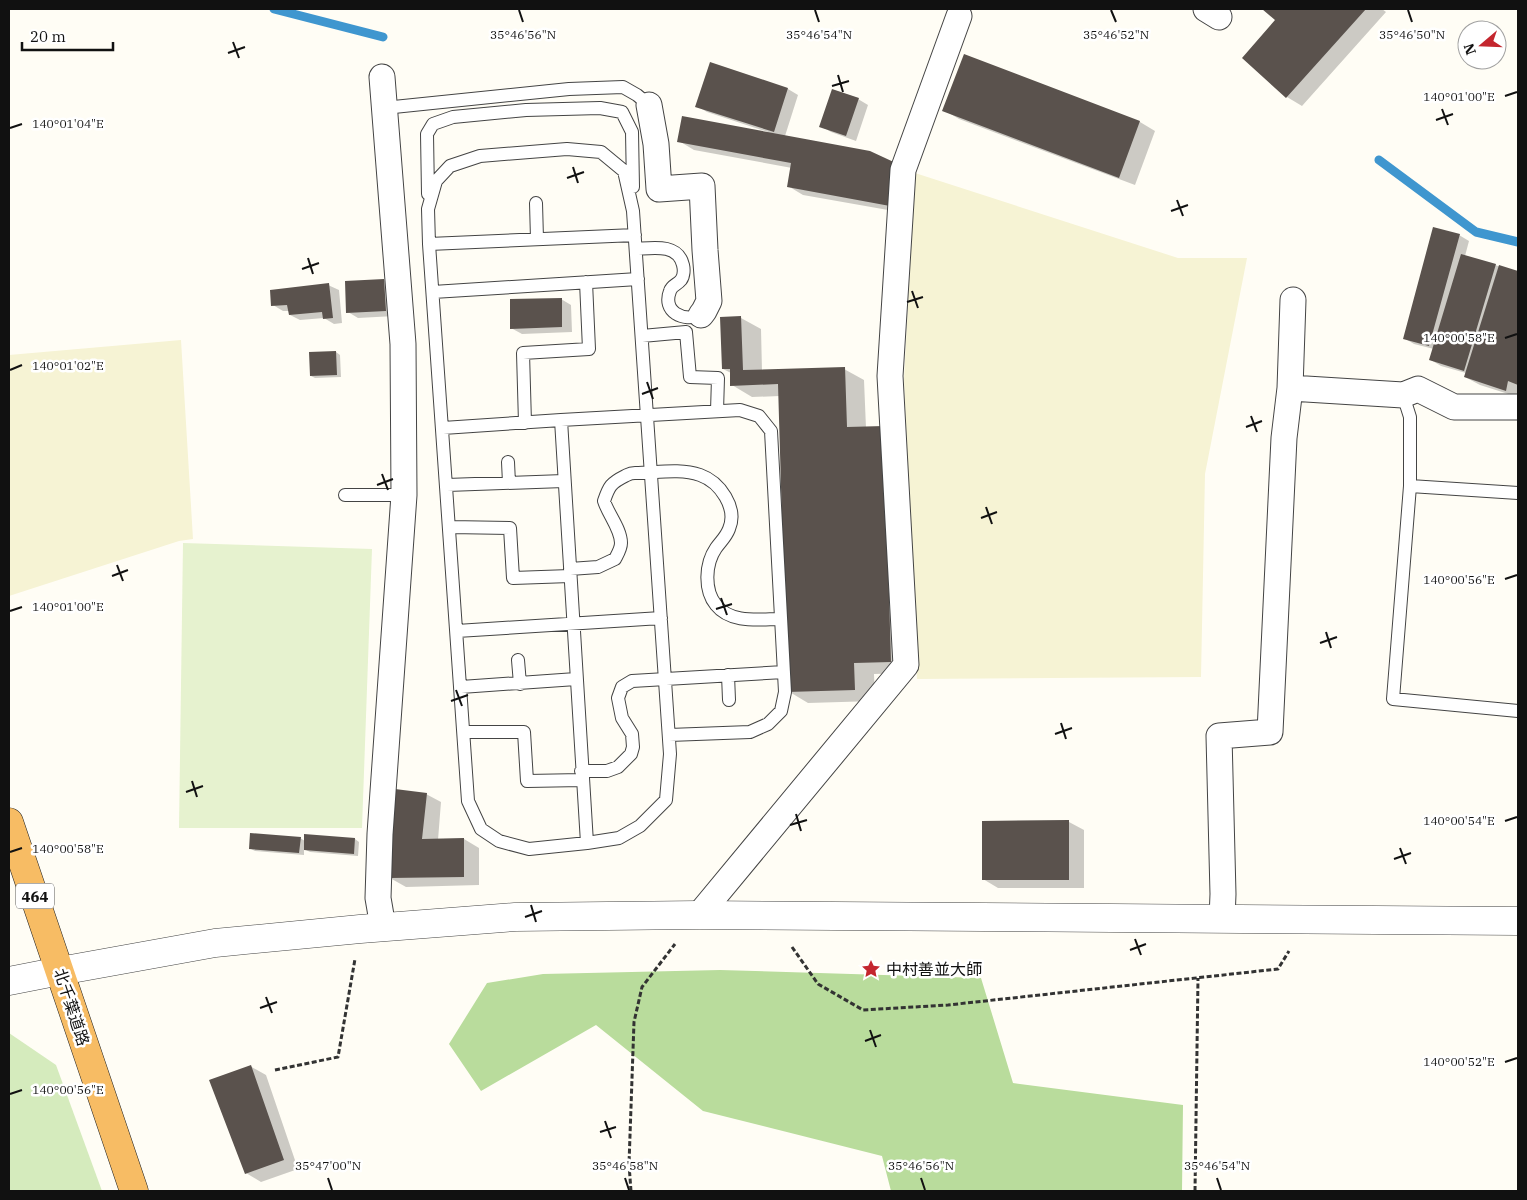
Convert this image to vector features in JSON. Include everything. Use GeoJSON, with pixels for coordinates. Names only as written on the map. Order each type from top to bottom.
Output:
{"type":"FeatureCollection","features":[{"type":"Feature","properties":{"kind":"highway","name":"北千葉道路"},"geometry":{"type":"LineString","coordinates":[[9,822],[134,1191]]}},
{"type":"Feature","properties":{"kind":"street"},"geometry":{"type":"LineString","coordinates":[[699,915],[906,665],[890,376],[903,170],[959,16]]}},
{"type":"Feature","properties":{"kind":"street"},"geometry":{"type":"LineString","coordinates":[[372,928],[378,898],[380,834],[404,496],[403,344],[382,77]]}},
{"type":"Feature","properties":{"kind":"street"},"geometry":{"type":"LineString","coordinates":[[649,105],[656,144],[659,189],[702,186],[704,250],[709,301],[701,315]]}},
{"type":"Feature","properties":{"kind":"street"},"geometry":{"type":"LineString","coordinates":[[1222,919],[1219,736],[1270,732],[1284,438],[1290,388],[1293,300]]}},
{"type":"Feature","properties":{"kind":"street"},"geometry":{"type":"LineString","coordinates":[[1290,388],[1403,395],[1418,389],[1454,407],[1518,407]]}},
{"type":"Feature","properties":{"kind":"street"},"geometry":{"type":"LineString","coordinates":[[9,981],[215,943],[515,917],[699,915],[1518,921]]}},
{"type":"Feature","properties":{"kind":"lane"},"geometry":{"type":"LineString","coordinates":[[384,108],[569,88],[623,87],[649,105]]}},
{"type":"Feature","properties":{"kind":"lane"},"geometry":{"type":"LineString","coordinates":[[600,108],[622,112],[632,132],[633,211],[670,754],[666,800],[640,826],[619,838],[587,844],[529,849],[499,841],[481,829],[468,801],[428,209],[426,134],[433,124],[453,117],[526,110],[600,108]]}},
{"type":"Feature","properties":{"kind":"lane"},"geometry":{"type":"LineString","coordinates":[[428,209],[436,181],[450,166],[480,156],[568,149],[601,152],[624,171],[633,211]]}},
{"type":"Feature","properties":{"kind":"lane"},"geometry":{"type":"LineString","coordinates":[[536,202],[537,239]]}},
{"type":"Feature","properties":{"kind":"lane"},"geometry":{"type":"LineString","coordinates":[[430,244],[635,235]]}},
{"type":"Feature","properties":{"kind":"lane"},"geometry":{"type":"LineString","coordinates":[[636,248],[668,249],[680,257],[683,264],[683,272],[681,280],[670,291],[670,304],[674,313],[682,318],[692,318],[701,315]]}},
{"type":"Feature","properties":{"kind":"lane"},"geometry":{"type":"LineString","coordinates":[[433,292],[638,279]]}},
{"type":"Feature","properties":{"kind":"lane"},"geometry":{"type":"LineString","coordinates":[[525,423],[523,353],[589,349],[586,282]]}},
{"type":"Feature","properties":{"kind":"lane"},"geometry":{"type":"LineString","coordinates":[[642,336],[686,332],[690,377],[718,378],[717,411]]}},
{"type":"Feature","properties":{"kind":"lane"},"geometry":{"type":"LineString","coordinates":[[1403,395],[1410,417],[1410,486],[1394,699],[1518,711]]}},
{"type":"Feature","properties":{"kind":"lane"},"geometry":{"type":"LineString","coordinates":[[443,428],[740,410],[759,416],[771,431],[785,692],[781,710],[768,724],[750,732],[669,735]]}},
{"type":"Feature","properties":{"kind":"lane"},"geometry":{"type":"LineString","coordinates":[[561,420],[587,844]]}},
{"type":"Feature","properties":{"kind":"lane"},"geometry":{"type":"LineString","coordinates":[[508,462],[509,483]]}},
{"type":"Feature","properties":{"kind":"lane"},"geometry":{"type":"LineString","coordinates":[[450,527],[510,528],[513,578],[570,573],[598,567],[615,559],[621,544],[618,529],[607,511],[604,501],[611,484],[616,479],[631,473],[684,472],[700,475],[715,483],[726,497],[731,511],[730,527],[724,540],[716,548],[708,567],[710,596],[717,606],[736,618],[748,620],[781,619]]}},
{"type":"Feature","properties":{"kind":"lane"},"geometry":{"type":"LineString","coordinates":[[447,485],[564,481]]}},
{"type":"Feature","properties":{"kind":"lane"},"geometry":{"type":"LineString","coordinates":[[1410,486],[1518,493]]}},
{"type":"Feature","properties":{"kind":"lane"},"geometry":{"type":"LineString","coordinates":[[345,495],[404,496]]}},
{"type":"Feature","properties":{"kind":"lane"},"geometry":{"type":"LineString","coordinates":[[457,631],[661,618]]}},
{"type":"Feature","properties":{"kind":"lane"},"geometry":{"type":"LineString","coordinates":[[518,660],[520,684]]}},
{"type":"Feature","properties":{"kind":"lane"},"geometry":{"type":"LineString","coordinates":[[464,732],[524,732],[527,781],[607,771],[618,767],[631,754],[633,747],[632,734],[622,718],[618,698],[622,687],[632,680],[784,672]]}},
{"type":"Feature","properties":{"kind":"lane"},"geometry":{"type":"LineString","coordinates":[[728,675],[729,700]]}},
{"type":"Feature","properties":{"kind":"lane"},"geometry":{"type":"LineString","coordinates":[[461,687],[576,679]]}},
{"type":"Feature","properties":{"kind":"path"},"geometry":{"type":"LineString","coordinates":[[631,1191],[629,1164],[634,1022],[642,987],[699,915]]}},
{"type":"Feature","properties":{"kind":"path"},"geometry":{"type":"LineString","coordinates":[[275,1070],[338,1058],[372,928]]}},
{"type":"Feature","properties":{"kind":"path"},"geometry":{"type":"LineString","coordinates":[[792,947],[818,984],[863,1010],[948,1005],[1278,969],[1289,951]]}},
{"type":"Feature","properties":{"kind":"path"},"geometry":{"type":"LineString","coordinates":[[1195,1191],[1198,978]]}},
{"type":"Feature","properties":{"kind":"shaded area"},"geometry":{"type":"Polygon","coordinates":[[[915,173],[1178,258],[1247,258],[1205,474],[1201,677],[917,679],[904,380],[915,173]]]}},
{"type":"Feature","properties":{"kind":"shaded area"},"geometry":{"type":"Polygon","coordinates":[[[181,340],[193,539],[179,541],[9,596],[9,355],[181,340]]]}},
{"type":"Feature","properties":{"kind":"green space"},"geometry":{"type":"Polygon","coordinates":[[[183,543],[372,549],[362,828],[179,828],[183,543]]]}},
{"type":"Feature","properties":{"kind":"green space"},"geometry":{"type":"Polygon","coordinates":[[[720,970],[981,978],[1013,1083],[1183,1105],[1182,1191],[891,1191],[882,1156],[703,1111],[596,1025],[481,1091],[449,1044],[487,983],[543,974],[720,970]]]}},
{"type":"Feature","properties":{"kind":"green space"},"geometry":{"type":"Polygon","coordinates":[[[9,1033],[56,1065],[102,1191],[9,1191],[9,1033]]]}},
{"type":"Feature","properties":{"kind":"building"},"geometry":{"type":"Polygon","coordinates":[[[1262,9],[1366,9],[1286,98],[1242,58],[1275,20],[1262,9]]]}},
{"type":"Feature","properties":{"kind":"building"},"geometry":{"type":"Polygon","coordinates":[[[964,54],[1140,121],[1119,178],[942,111],[964,54]]]}},
{"type":"Feature","properties":{"kind":"building"},"geometry":{"type":"Polygon","coordinates":[[[710,62],[788,88],[774,132],[695,107],[710,62]]]}},
{"type":"Feature","properties":{"kind":"building"},"geometry":{"type":"Polygon","coordinates":[[[832,89],[859,98],[846,136],[819,127],[832,89]]]}},
{"type":"Feature","properties":{"kind":"building"},"geometry":{"type":"Polygon","coordinates":[[[682,116],[870,151],[898,164],[890,206],[787,187],[791,163],[677,142],[682,116]]]}},
{"type":"Feature","properties":{"kind":"building"},"geometry":{"type":"Polygon","coordinates":[[[1433,227],[1460,234],[1429,346],[1403,339],[1433,227]]]}},
{"type":"Feature","properties":{"kind":"building"},"geometry":{"type":"Polygon","coordinates":[[[1461,254],[1496,264],[1464,371],[1429,360],[1461,254]]]}},
{"type":"Feature","properties":{"kind":"building"},"geometry":{"type":"Polygon","coordinates":[[[1499,265],[1518,271],[1518,385],[1508,381],[1506,391],[1464,377],[1499,265]]]}},
{"type":"Feature","properties":{"kind":"building"},"geometry":{"type":"Polygon","coordinates":[[[384,279],[386,311],[346,313],[345,281],[384,279]]]}},
{"type":"Feature","properties":{"kind":"building"},"geometry":{"type":"Polygon","coordinates":[[[329,283],[333,318],[323,319],[322,312],[289,315],[287,305],[271,306],[270,290],[329,283]]]}},
{"type":"Feature","properties":{"kind":"building"},"geometry":{"type":"Polygon","coordinates":[[[562,298],[562,327],[510,329],[510,299],[562,298]]]}},
{"type":"Feature","properties":{"kind":"building"},"geometry":{"type":"Polygon","coordinates":[[[741,316],[743,370],[845,367],[847,427],[884,426],[891,662],[854,663],[855,690],[787,692],[778,384],[730,386],[730,369],[722,369],[720,317],[741,316]]]}},
{"type":"Feature","properties":{"kind":"building"},"geometry":{"type":"Polygon","coordinates":[[[336,351],[337,375],[310,376],[309,352],[336,351]]]}},
{"type":"Feature","properties":{"kind":"building"},"geometry":{"type":"Polygon","coordinates":[[[395,789],[427,793],[422,839],[464,838],[464,877],[389,878],[395,789]]]}},
{"type":"Feature","properties":{"kind":"building"},"geometry":{"type":"Polygon","coordinates":[[[1069,820],[1069,880],[982,880],[982,821],[1069,820]]]}},
{"type":"Feature","properties":{"kind":"building"},"geometry":{"type":"Polygon","coordinates":[[[250,833],[301,837],[299,853],[249,849],[250,833]]]}},
{"type":"Feature","properties":{"kind":"building"},"geometry":{"type":"Polygon","coordinates":[[[304,834],[355,838],[354,854],[304,850],[304,834]]]}},
{"type":"Feature","properties":{"kind":"building"},"geometry":{"type":"Polygon","coordinates":[[[251,1065],[284,1160],[245,1174],[209,1080],[251,1065]]]}},
{"type":"Feature","properties":{"kind":"waterway"},"geometry":{"type":"LineString","coordinates":[[274,9],[383,37]]}},
{"type":"Feature","properties":{"kind":"waterway"},"geometry":{"type":"LineString","coordinates":[[1379,160],[1476,232],[1518,242]]}},
{"type":"Feature","properties":{"kind":"place","name":"中村善並大師"},"geometry":{"type":"Point","coordinates":[871,969]}}]}
